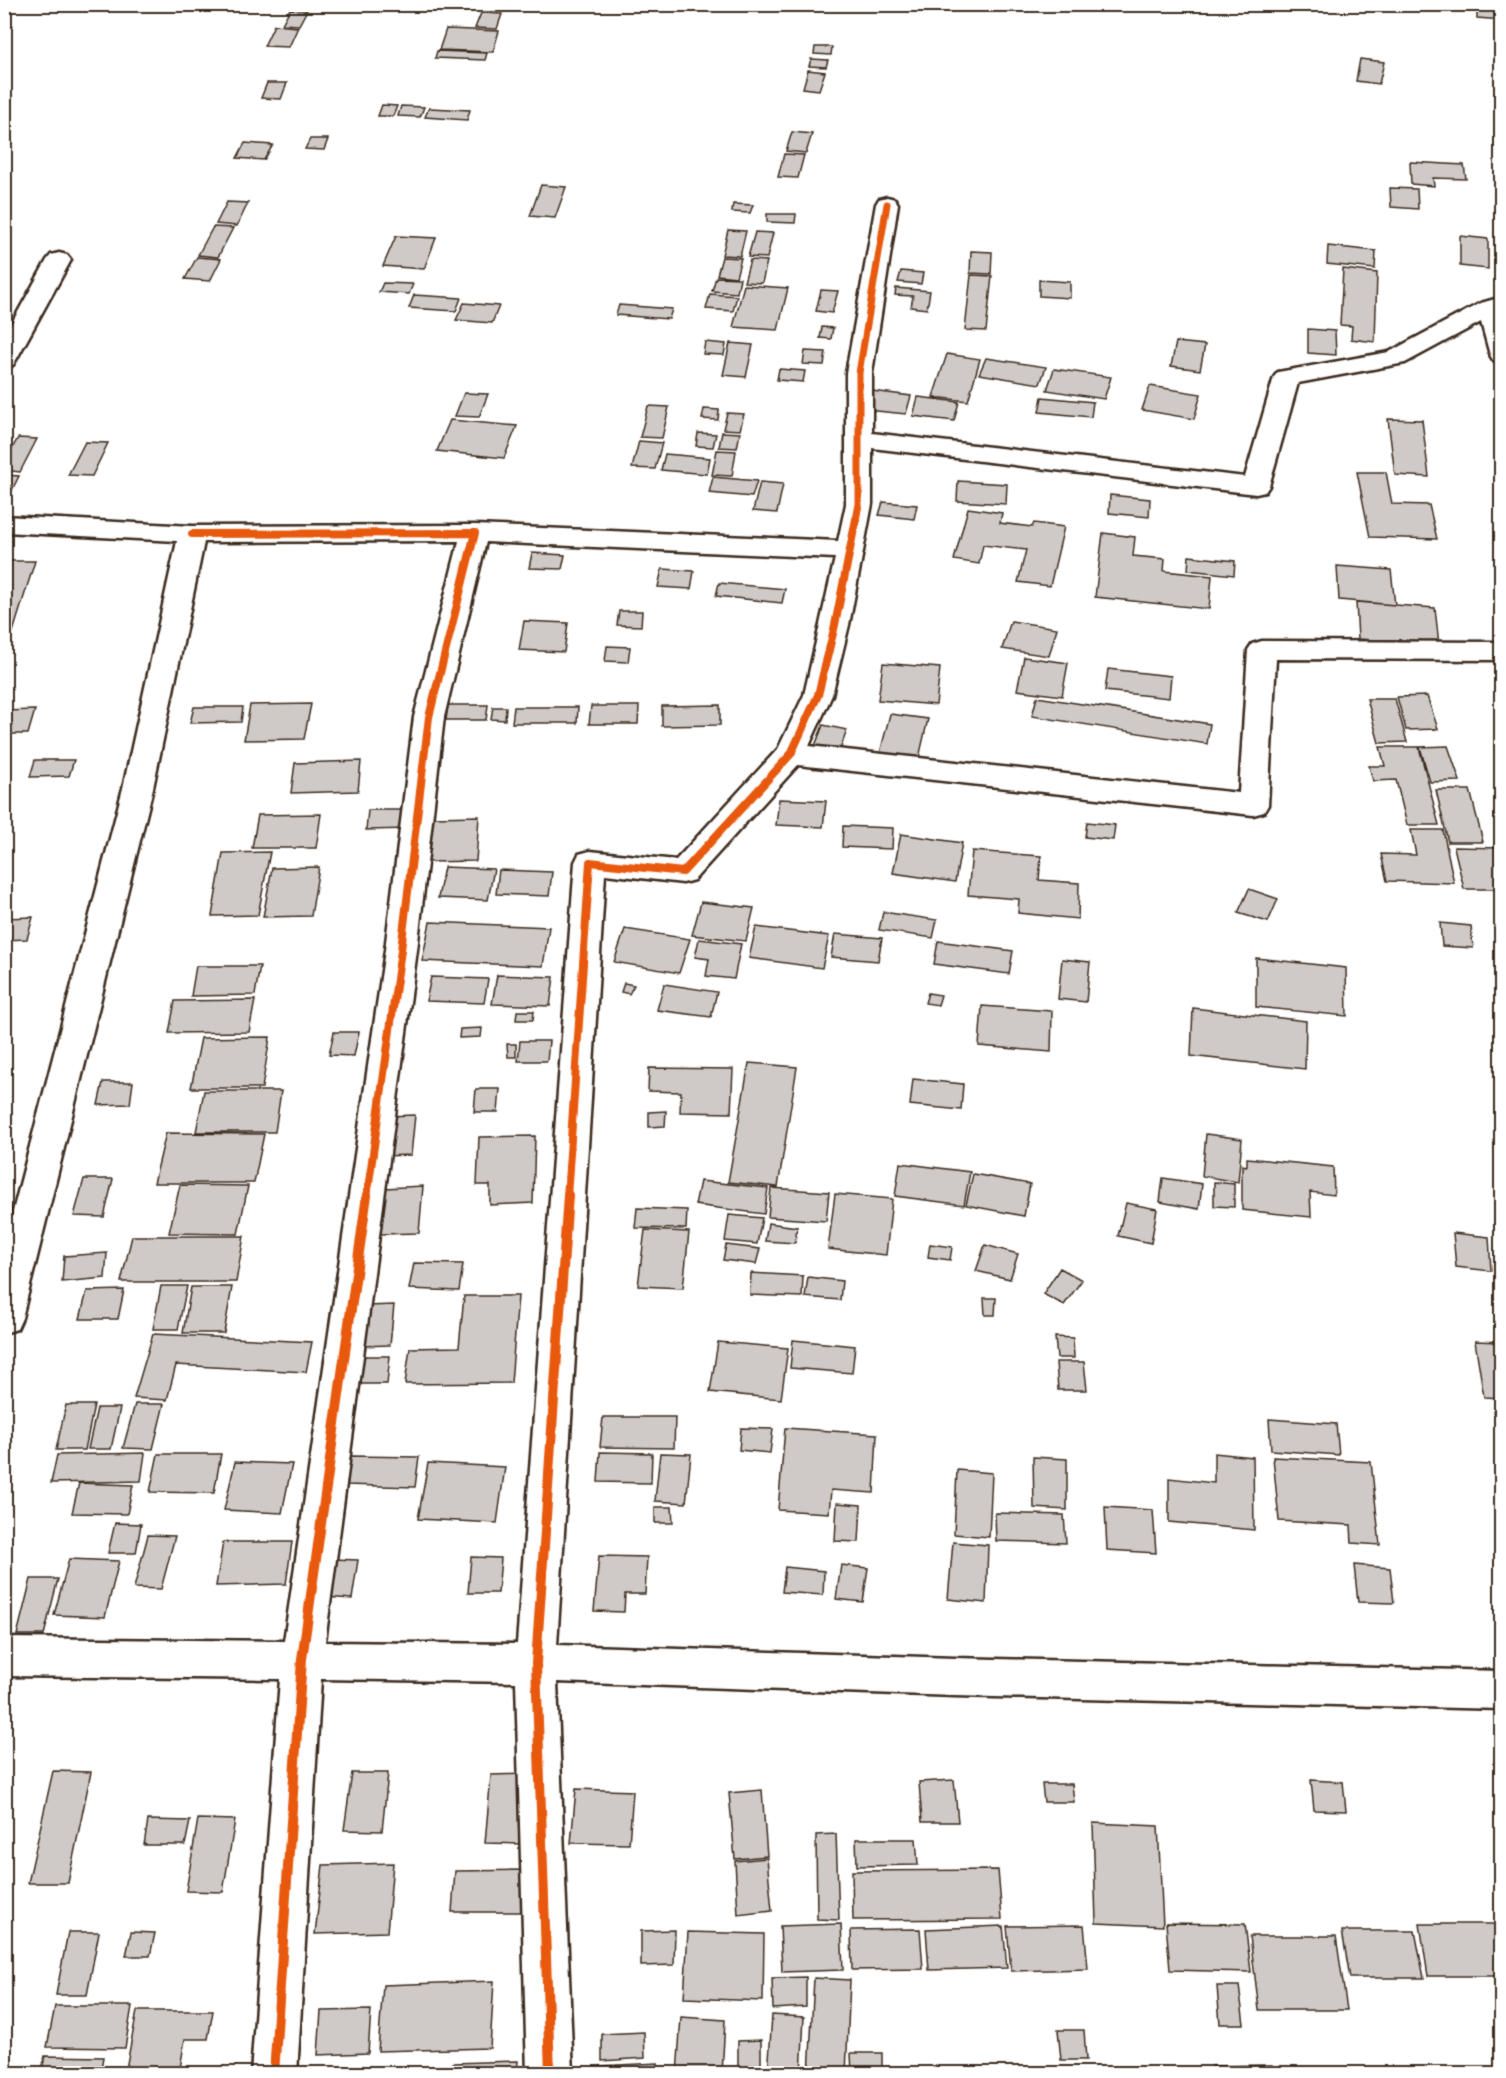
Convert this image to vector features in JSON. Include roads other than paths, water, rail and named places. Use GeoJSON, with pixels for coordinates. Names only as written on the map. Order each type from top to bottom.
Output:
{"type":"FeatureCollection","features":[{"type":"Feature","properties":{"kind":"street"},"geometry":{"type":"LineString","coordinates":[[550,2073],[536,1663],[590,862],[683,872],[791,754],[818,695],[835,625],[859,504],[859,373],[887,204]]}},
{"type":"Feature","properties":{"kind":"street"},"geometry":{"type":"LineString","coordinates":[[4,360],[59,260]]}},
{"type":"Feature","properties":{"kind":"street"},"geometry":{"type":"LineString","coordinates":[[858,439],[1256,486],[1287,377],[1396,358],[1496,306],[1502,355]]}},
{"type":"Feature","properties":{"kind":"street"},"geometry":{"type":"LineString","coordinates":[[4,524],[192,534],[475,533],[850,550]]}},
{"type":"Feature","properties":{"kind":"street"},"geometry":{"type":"LineString","coordinates":[[274,2073],[302,1659],[401,950],[429,717],[475,533]]}},
{"type":"Feature","properties":{"kind":"street"},"geometry":{"type":"LineString","coordinates":[[4,1318],[138,788],[192,534]]}},
{"type":"Feature","properties":{"kind":"street"},"geometry":{"type":"LineString","coordinates":[[791,754],[1253,805],[1262,650],[1502,651]]}},
{"type":"Feature","properties":{"kind":"street"},"geometry":{"type":"LineString","coordinates":[[4,1657],[536,1663],[955,1677],[1502,1690]]}}]}
